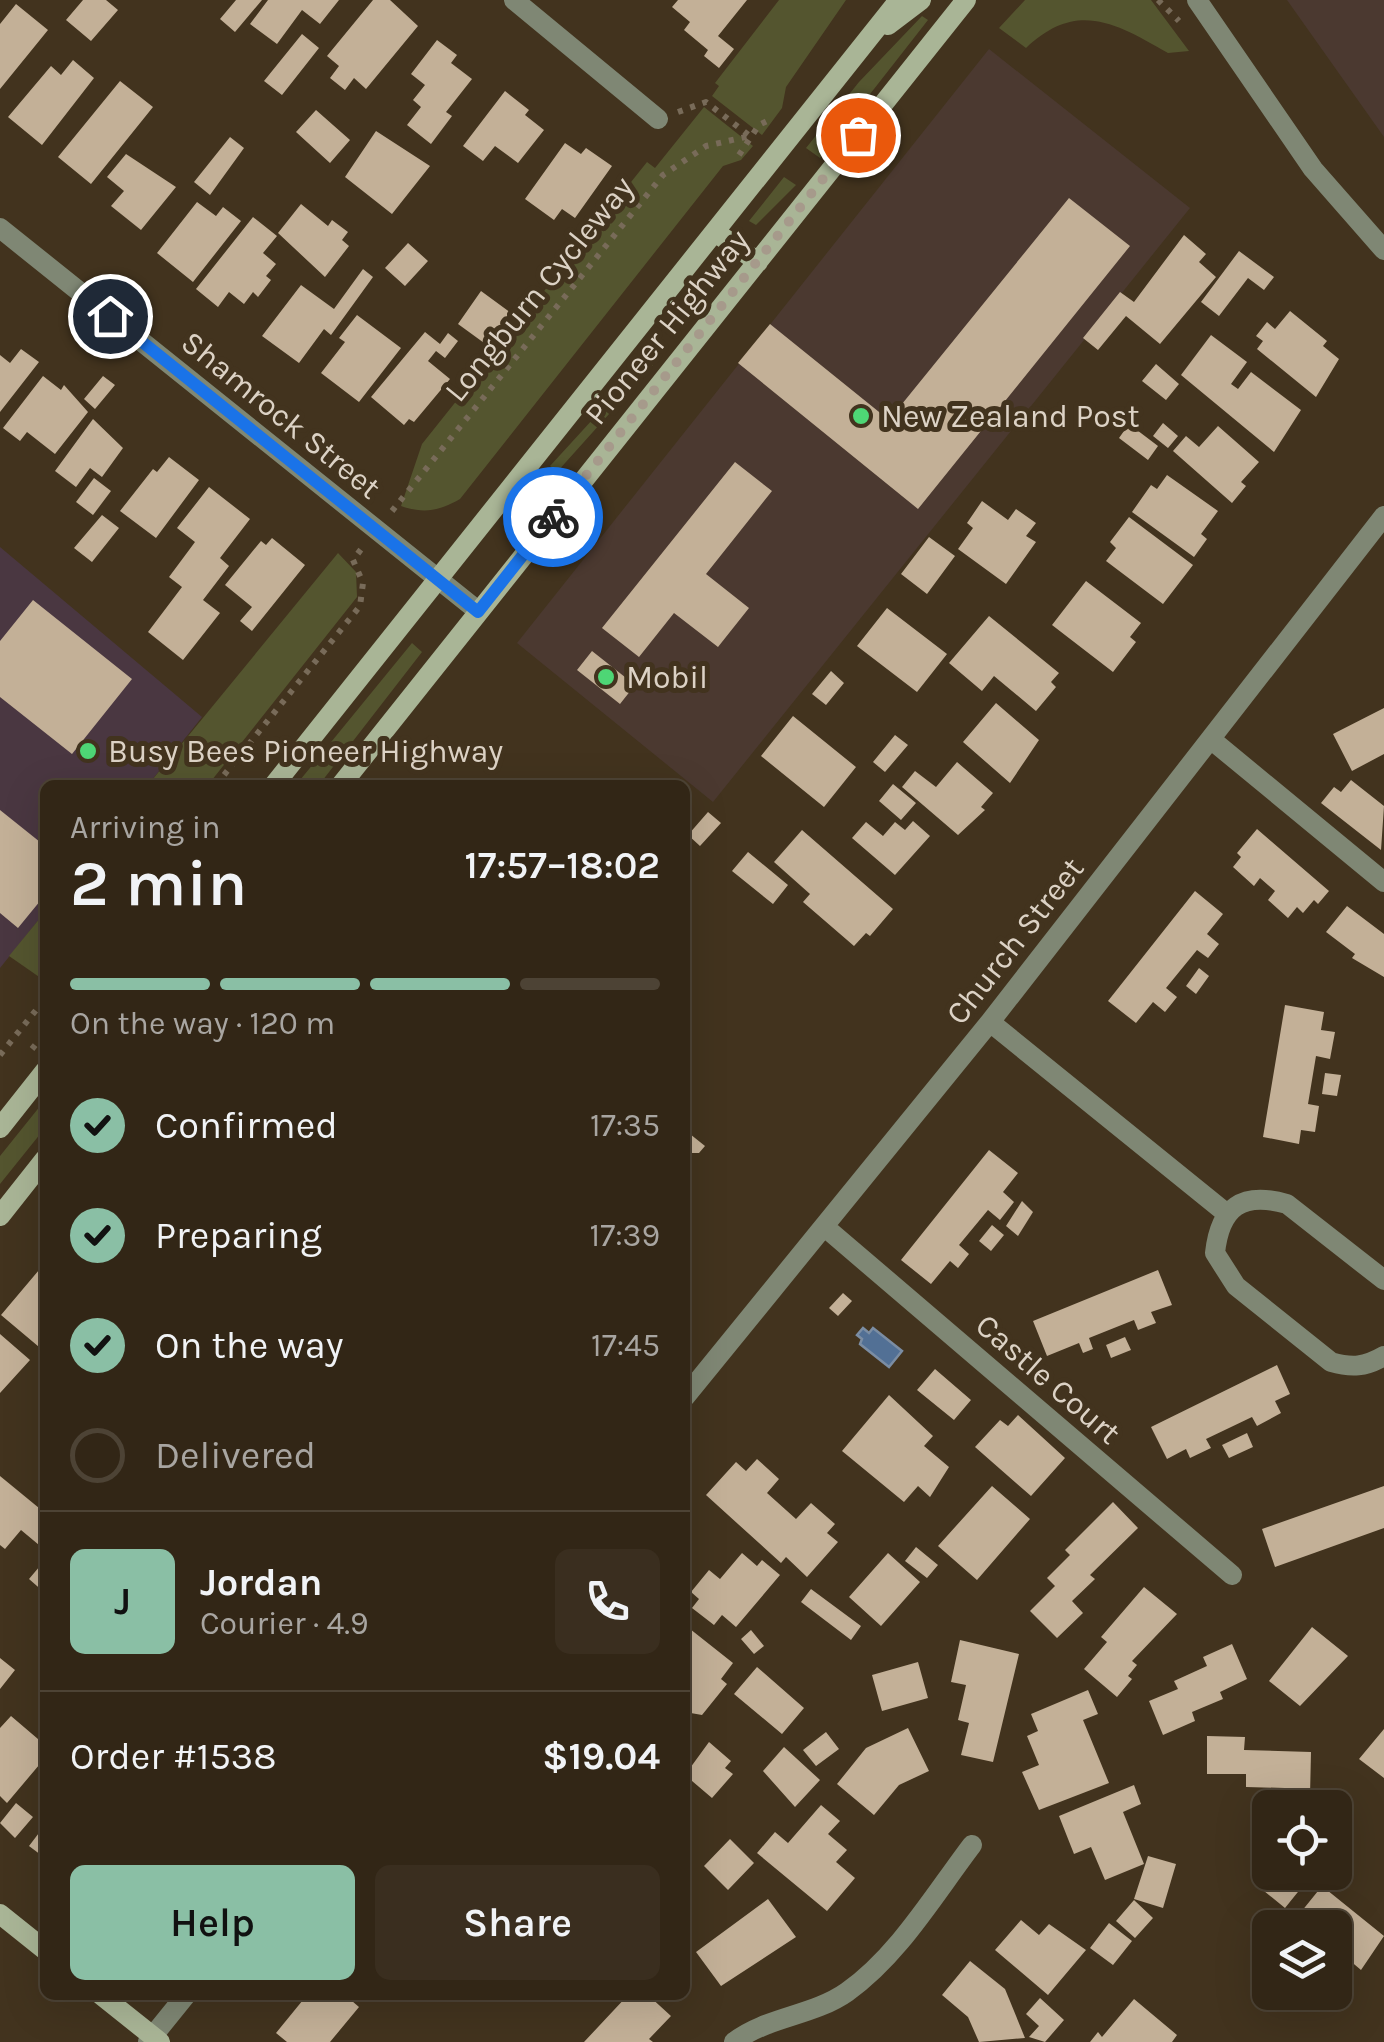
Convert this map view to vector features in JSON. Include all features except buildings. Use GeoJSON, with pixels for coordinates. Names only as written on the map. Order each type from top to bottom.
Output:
{"type":"FeatureCollection","features":[{"type":"Feature","properties":{"kind":"main road","name":"Pioneer Highway"},"geometry":{"type":"LineString","coordinates":[[278,780],[899,0]]}},
{"type":"Feature","properties":{"kind":"main road"},"geometry":{"type":"LineString","coordinates":[[870,37],[921,0]]}},
{"type":"Feature","properties":{"kind":"main road","name":"Pioneer Highway"},"geometry":{"type":"LineString","coordinates":[[345,780],[966,0]]}},
{"type":"Feature","properties":{"kind":"main road"},"geometry":{"type":"LineString","coordinates":[[715,232],[758,262]]}},
{"type":"Feature","properties":{"kind":"main road"},"geometry":{"type":"LineString","coordinates":[[0,1128],[40,1077]]}},
{"type":"Feature","properties":{"kind":"main road"},"geometry":{"type":"LineString","coordinates":[[0,1216],[40,1165]]}},
{"type":"Feature","properties":{"kind":"main road"},"geometry":{"type":"LineString","coordinates":[[0,1914],[40,1946]]}},
{"type":"Feature","properties":{"kind":"main road"},"geometry":{"type":"LineString","coordinates":[[107,2000],[154,2040]]}},
{"type":"Feature","properties":{"kind":"street"},"geometry":{"type":"LineString","coordinates":[[514,0],[658,119]]}},
{"type":"Feature","properties":{"kind":"street"},"geometry":{"type":"LineString","coordinates":[[1197,0],[1313,169],[1384,250]]}},
{"type":"Feature","properties":{"kind":"street","name":"Shamrock Street"},"geometry":{"type":"LineString","coordinates":[[0,228],[478,612]]}},
{"type":"Feature","properties":{"kind":"street","name":"Church Street"},"geometry":{"type":"LineString","coordinates":[[690,1391],[826,1228],[1213,741],[1384,516]]}},
{"type":"Feature","properties":{"kind":"street"},"geometry":{"type":"LineString","coordinates":[[1213,741],[1384,882]]}},
{"type":"Feature","properties":{"kind":"street"},"geometry":{"type":"LineString","coordinates":[[990,1022],[1226,1213]]}},
{"type":"Feature","properties":{"kind":"street"},"geometry":{"type":"LineString","coordinates":[[1384,1280],[1287,1204],[1255,1199],[1226,1213],[1215,1253],[1236,1286],[1331,1362],[1349,1367],[1369,1365],[1384,1356]]}},
{"type":"Feature","properties":{"kind":"street","name":"Castle Court"},"geometry":{"type":"LineString","coordinates":[[826,1228],[1232,1575]]}},
{"type":"Feature","properties":{"kind":"street"},"geometry":{"type":"LineString","coordinates":[[734,2042],[812,2012],[847,1992],[885,1958],[972,1846]]}},
{"type":"Feature","properties":{"kind":"street"},"geometry":{"type":"LineString","coordinates":[[154,2040],[182,2000]]}},
{"type":"Feature","properties":{"kind":"path"},"geometry":{"type":"LineString","coordinates":[[658,119],[706,102],[758,142]]}},
{"type":"Feature","properties":{"kind":"path","name":"Longburn Cycleway"},"geometry":{"type":"LineString","coordinates":[[393,510],[663,175],[706,146],[750,136]]}},
{"type":"Feature","properties":{"kind":"path"},"geometry":{"type":"LineString","coordinates":[[220,780],[360,606],[363,583],[353,560],[358,553]]}},
{"type":"Feature","properties":{"kind":"path"},"geometry":{"type":"LineString","coordinates":[[0,1055],[40,1005]]}},
{"type":"Feature","properties":{"kind":"shaded area"},"geometry":{"type":"Polygon","coordinates":[[[1287,0],[1384,0],[1384,137],[1287,0]]]}},
{"type":"Feature","properties":{"kind":"shaded area"},"geometry":{"type":"Polygon","coordinates":[[[989,49],[1190,208],[713,802],[517,643],[989,49]]]}},
{"type":"Feature","properties":{"kind":"shaded area","name":"Busy Bees Pioneer Highway"},"geometry":{"type":"Polygon","coordinates":[[[0,547],[202,717],[152,780],[40,780],[40,918],[0,968],[0,547]]]}},
{"type":"Feature","properties":{"kind":"green space"},"geometry":{"type":"Polygon","coordinates":[[[779,0],[846,0],[786,87],[782,108],[762,135],[712,96],[719,86],[715,83],[779,0]]]}},
{"type":"Feature","properties":{"kind":"green space"},"geometry":{"type":"Polygon","coordinates":[[[1025,0],[1151,0],[1189,51],[1168,53],[1131,33],[1096,21],[1062,24],[1026,48],[999,28],[1025,0]]]}},
{"type":"Feature","properties":{"kind":"green space"},"geometry":{"type":"Polygon","coordinates":[[[922,16],[928,20],[820,158],[806,148],[859,82],[922,16]]]}},
{"type":"Feature","properties":{"kind":"green space"},"geometry":{"type":"Polygon","coordinates":[[[704,107],[753,146],[741,160],[723,166],[460,499],[431,510],[401,506],[422,444],[647,162],[655,168],[704,107]]]}},
{"type":"Feature","properties":{"kind":"green space"},"geometry":{"type":"Polygon","coordinates":[[[784,177],[796,185],[756,225],[749,221],[784,177]]]}},
{"type":"Feature","properties":{"kind":"green space"},"geometry":{"type":"Polygon","coordinates":[[[657,349],[662,355],[557,472],[550,466],[657,349]]]}},
{"type":"Feature","properties":{"kind":"green space"},"geometry":{"type":"Polygon","coordinates":[[[338,553],[356,572],[357,597],[212,780],[152,780],[338,553]]]}},
{"type":"Feature","properties":{"kind":"green space"},"geometry":{"type":"Polygon","coordinates":[[[412,643],[422,652],[323,780],[300,780],[412,643]]]}},
{"type":"Feature","properties":{"kind":"green space"},"geometry":{"type":"Polygon","coordinates":[[[40,918],[40,978],[9,956],[40,918]]]}},
{"type":"Feature","properties":{"kind":"green space"},"geometry":{"type":"Polygon","coordinates":[[[40,1106],[40,1134],[0,1184],[0,1156],[40,1106]]]}},
{"type":"Feature","properties":{"kind":"water"},"geometry":{"type":"Polygon","coordinates":[[[863,1328],[869,1333],[873,1328],[902,1351],[889,1367],[860,1344],[862,1339],[857,1335],[863,1328]]]}},
{"type":"Feature","properties":{"kind":"way so far"},"geometry":{"type":"LineString","coordinates":[[553,517],[858,135]]}},
{"type":"Feature","properties":{"kind":"place","name":"New Zealand Post"},"geometry":{"type":"Point","coordinates":[861,416]}},
{"type":"Feature","properties":{"kind":"place","name":"Mobil"},"geometry":{"type":"Point","coordinates":[606,677]}},
{"type":"Feature","properties":{"kind":"place","name":"Busy Bees Pioneer Highway"},"geometry":{"type":"Point","coordinates":[88,751]}},
{"type":"Feature","properties":{"kind":"route"},"geometry":{"type":"LineString","coordinates":[[110,316],[478,612],[553,517]]}}]}
